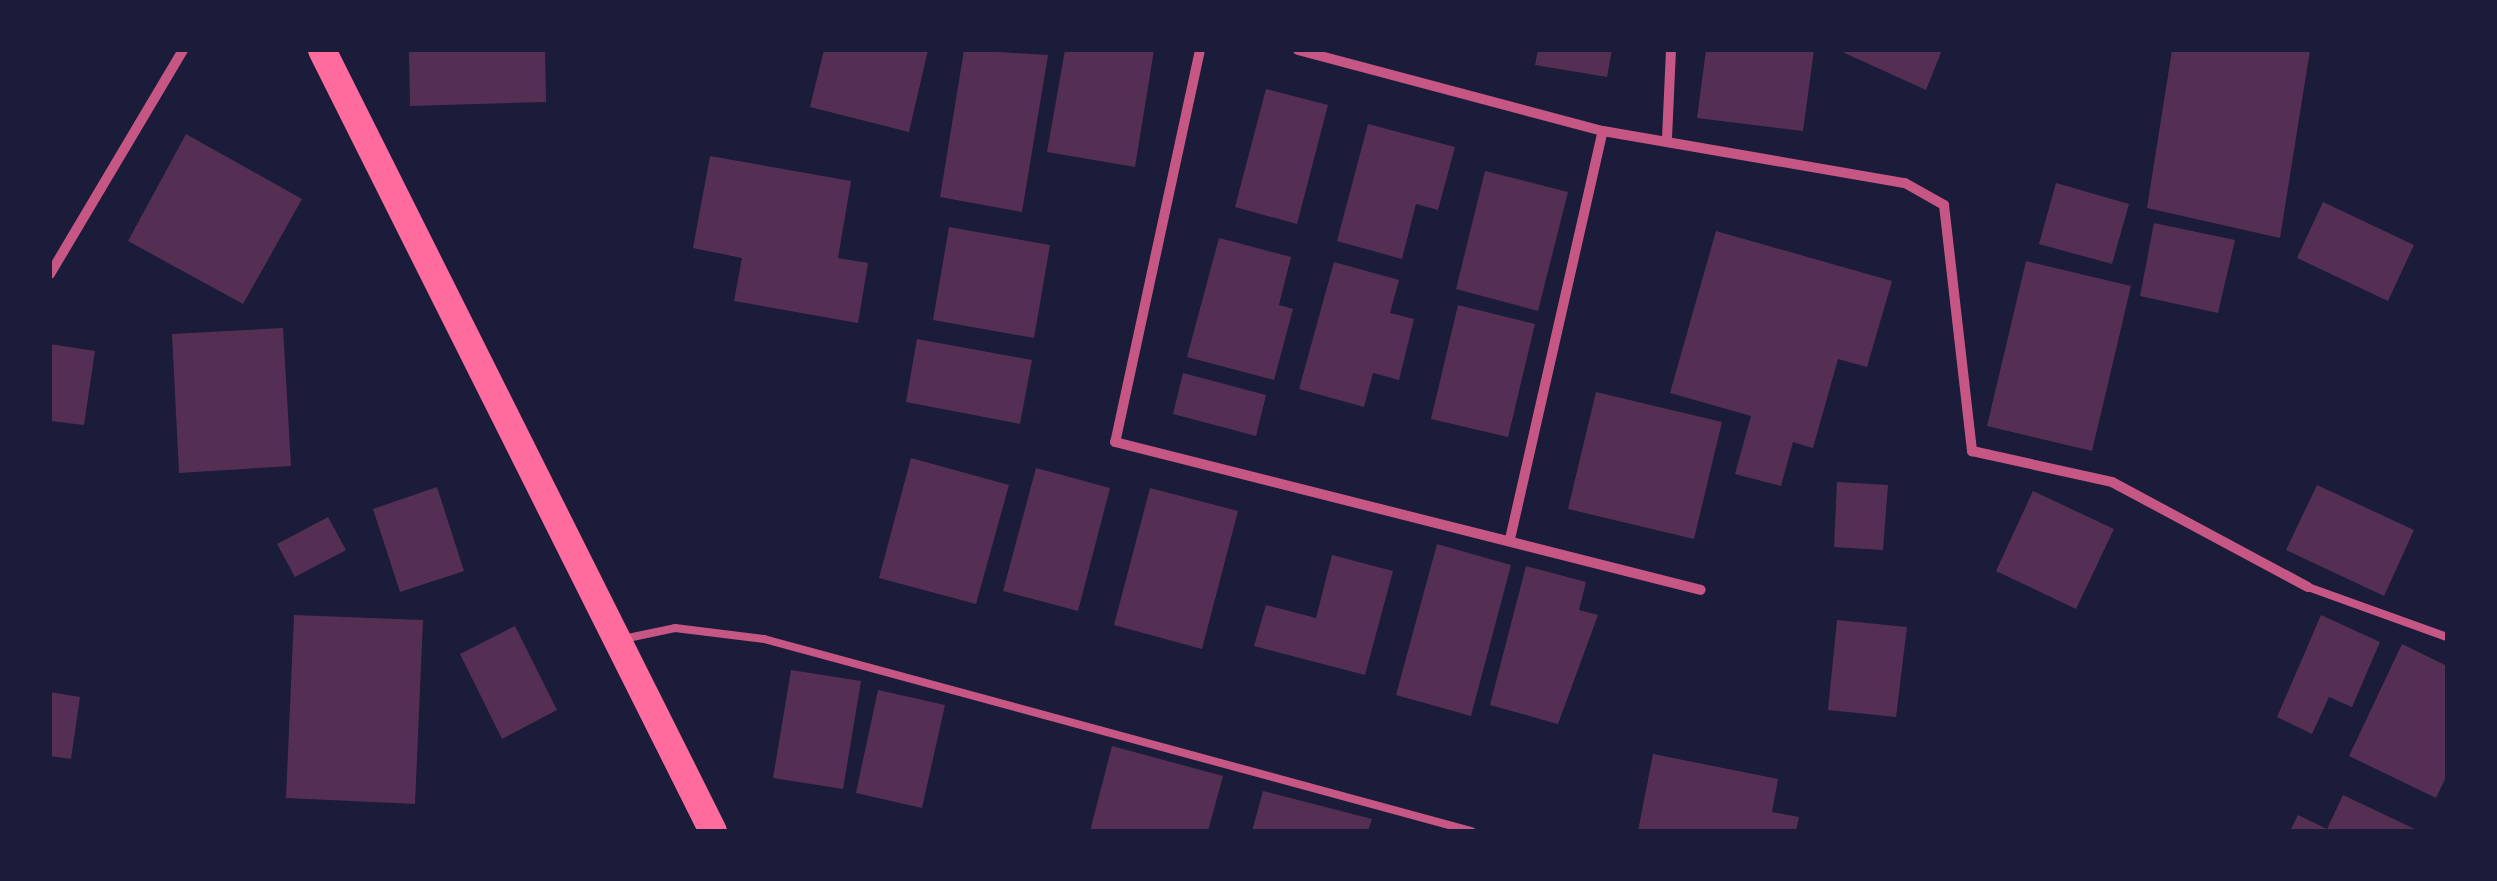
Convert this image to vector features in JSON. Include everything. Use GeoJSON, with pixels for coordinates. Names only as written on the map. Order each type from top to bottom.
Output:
{"type":"FeatureCollection","features":[{"type":"Feature","properties":{"kind":"highway"},"geometry":{"type":"LineString","coordinates":[[322,50],[713,831]]}},
{"type":"Feature","properties":{"kind":"street"},"geometry":{"type":"LineString","coordinates":[[50,274],[182,50]]}},
{"type":"Feature","properties":{"kind":"street"},"geometry":{"type":"LineString","coordinates":[[1200,50],[1115,442],[1701,590]]}},
{"type":"Feature","properties":{"kind":"street"},"geometry":{"type":"LineString","coordinates":[[1298,50],[1603,131],[1667,138],[1905,183],[1944,205],[1972,451],[2112,482],[2308,587]]}},
{"type":"Feature","properties":{"kind":"street"},"geometry":{"type":"LineString","coordinates":[[1667,138],[1671,50]]}},
{"type":"Feature","properties":{"kind":"street"},"geometry":{"type":"LineString","coordinates":[[1510,539],[1603,131]]}},
{"type":"Feature","properties":{"kind":"lane"},"geometry":{"type":"LineString","coordinates":[[2308,587],[2447,636]]}},
{"type":"Feature","properties":{"kind":"lane"},"geometry":{"type":"LineString","coordinates":[[618,640],[676,628],[764,639],[1471,831]]}},
{"type":"Feature","properties":{"kind":"building"},"geometry":{"type":"Polygon","coordinates":[[[409,50],[545,50],[546,102],[410,106],[409,50]]]}},
{"type":"Feature","properties":{"kind":"building"},"geometry":{"type":"Polygon","coordinates":[[[824,50],[928,50],[909,132],[810,107],[824,50]]]}},
{"type":"Feature","properties":{"kind":"building"},"geometry":{"type":"Polygon","coordinates":[[[964,50],[1048,55],[1022,212],[940,197],[964,50]]]}},
{"type":"Feature","properties":{"kind":"building"},"geometry":{"type":"Polygon","coordinates":[[[1065,50],[1154,50],[1135,167],[1047,152],[1065,50]]]}},
{"type":"Feature","properties":{"kind":"building"},"geometry":{"type":"Polygon","coordinates":[[[1538,50],[1612,50],[1607,77],[1535,65],[1538,50]]]}},
{"type":"Feature","properties":{"kind":"building"},"geometry":{"type":"Polygon","coordinates":[[[1706,50],[1814,50],[1803,131],[1697,118],[1706,50]]]}},
{"type":"Feature","properties":{"kind":"building"},"geometry":{"type":"Polygon","coordinates":[[[1838,50],[1942,50],[1926,90],[1838,50]]]}},
{"type":"Feature","properties":{"kind":"building"},"geometry":{"type":"Polygon","coordinates":[[[2172,50],[2310,50],[2280,238],[2147,208],[2172,50]]]}},
{"type":"Feature","properties":{"kind":"building"},"geometry":{"type":"Polygon","coordinates":[[[1266,89],[1328,105],[1297,224],[1235,207],[1266,89]]]}},
{"type":"Feature","properties":{"kind":"building"},"geometry":{"type":"Polygon","coordinates":[[[1368,124],[1455,147],[1438,210],[1416,204],[1402,259],[1337,241],[1368,124]]]}},
{"type":"Feature","properties":{"kind":"building"},"geometry":{"type":"Polygon","coordinates":[[[186,134],[302,199],[243,304],[128,241],[186,134]]]}},
{"type":"Feature","properties":{"kind":"building"},"geometry":{"type":"Polygon","coordinates":[[[710,156],[851,181],[838,258],[868,263],[858,323],[734,301],[742,258],[693,248],[710,156]]]}},
{"type":"Feature","properties":{"kind":"building"},"geometry":{"type":"Polygon","coordinates":[[[1485,171],[1568,192],[1538,311],[1456,289],[1485,171]]]}},
{"type":"Feature","properties":{"kind":"building"},"geometry":{"type":"Polygon","coordinates":[[[2056,183],[2129,204],[2112,264],[2039,244],[2056,183]]]}},
{"type":"Feature","properties":{"kind":"building"},"geometry":{"type":"Polygon","coordinates":[[[2323,202],[2414,245],[2388,301],[2297,258],[2323,202]]]}},
{"type":"Feature","properties":{"kind":"building"},"geometry":{"type":"Polygon","coordinates":[[[2154,223],[2235,240],[2218,313],[2140,296],[2154,223]]]}},
{"type":"Feature","properties":{"kind":"building"},"geometry":{"type":"Polygon","coordinates":[[[949,227],[1050,245],[1034,338],[933,320],[949,227]]]}},
{"type":"Feature","properties":{"kind":"building"},"geometry":{"type":"Polygon","coordinates":[[[1716,231],[1892,281],[1867,367],[1838,359],[1813,448],[1793,442],[1781,486],[1735,474],[1751,416],[1670,393],[1716,231]]]}},
{"type":"Feature","properties":{"kind":"building"},"geometry":{"type":"Polygon","coordinates":[[[1219,238],[1291,257],[1279,305],[1293,309],[1274,380],[1187,357],[1219,238]]]}},
{"type":"Feature","properties":{"kind":"building"},"geometry":{"type":"Polygon","coordinates":[[[2026,261],[2131,286],[2092,451],[1987,426],[2026,261]]]}},
{"type":"Feature","properties":{"kind":"building"},"geometry":{"type":"Polygon","coordinates":[[[1334,262],[1399,280],[1390,313],[1414,319],[1399,380],[1373,373],[1364,407],[1299,389],[1334,262]]]}},
{"type":"Feature","properties":{"kind":"building"},"geometry":{"type":"Polygon","coordinates":[[[1458,305],[1535,324],[1508,437],[1431,419],[1458,305]]]}},
{"type":"Feature","properties":{"kind":"building"},"geometry":{"type":"Polygon","coordinates":[[[283,328],[291,466],[179,473],[172,334],[283,328]]]}},
{"type":"Feature","properties":{"kind":"building"},"geometry":{"type":"Polygon","coordinates":[[[917,339],[1032,360],[1020,424],[906,402],[917,339]]]}},
{"type":"Feature","properties":{"kind":"building"},"geometry":{"type":"Polygon","coordinates":[[[50,344],[95,351],[84,425],[50,421],[50,344]]]}},
{"type":"Feature","properties":{"kind":"building"},"geometry":{"type":"Polygon","coordinates":[[[1183,373],[1266,395],[1256,436],[1173,414],[1183,373]]]}},
{"type":"Feature","properties":{"kind":"building"},"geometry":{"type":"Polygon","coordinates":[[[1596,392],[1722,422],[1694,539],[1568,509],[1596,392]]]}},
{"type":"Feature","properties":{"kind":"building"},"geometry":{"type":"Polygon","coordinates":[[[911,458],[1009,485],[976,604],[879,578],[911,458]]]}},
{"type":"Feature","properties":{"kind":"building"},"geometry":{"type":"Polygon","coordinates":[[[1036,468],[1110,488],[1078,611],[1003,591],[1036,468]]]}},
{"type":"Feature","properties":{"kind":"building"},"geometry":{"type":"Polygon","coordinates":[[[1837,482],[1888,485],[1883,550],[1834,547],[1837,482]]]}},
{"type":"Feature","properties":{"kind":"building"},"geometry":{"type":"Polygon","coordinates":[[[2317,485],[2414,530],[2384,596],[2286,550],[2317,485]]]}},
{"type":"Feature","properties":{"kind":"building"},"geometry":{"type":"Polygon","coordinates":[[[437,487],[464,571],[400,592],[373,509],[437,487]]]}},
{"type":"Feature","properties":{"kind":"building"},"geometry":{"type":"Polygon","coordinates":[[[1150,488],[1238,511],[1202,649],[1114,625],[1150,488]]]}},
{"type":"Feature","properties":{"kind":"building"},"geometry":{"type":"Polygon","coordinates":[[[2033,491],[2114,529],[2076,609],[1996,571],[2033,491]]]}},
{"type":"Feature","properties":{"kind":"building"},"geometry":{"type":"Polygon","coordinates":[[[328,517],[346,550],[295,577],[277,544],[328,517]]]}},
{"type":"Feature","properties":{"kind":"building"},"geometry":{"type":"Polygon","coordinates":[[[1437,544],[1511,565],[1471,716],[1396,695],[1437,544]]]}},
{"type":"Feature","properties":{"kind":"building"},"geometry":{"type":"Polygon","coordinates":[[[1332,555],[1393,571],[1365,675],[1254,646],[1266,605],[1316,618],[1332,555]]]}},
{"type":"Feature","properties":{"kind":"building"},"geometry":{"type":"Polygon","coordinates":[[[1526,566],[1586,582],[1579,610],[1598,615],[1558,724],[1490,705],[1526,566]]]}},
{"type":"Feature","properties":{"kind":"building"},"geometry":{"type":"Polygon","coordinates":[[[294,615],[423,620],[415,804],[286,798],[294,615]]]}},
{"type":"Feature","properties":{"kind":"building"},"geometry":{"type":"Polygon","coordinates":[[[2321,615],[2380,642],[2352,707],[2329,697],[2312,734],[2277,717],[2321,615]]]}},
{"type":"Feature","properties":{"kind":"building"},"geometry":{"type":"Polygon","coordinates":[[[1837,620],[1907,627],[1896,717],[1828,710],[1837,620]]]}},
{"type":"Feature","properties":{"kind":"building"},"geometry":{"type":"Polygon","coordinates":[[[515,626],[557,710],[502,739],[460,654],[515,626]]]}},
{"type":"Feature","properties":{"kind":"building"},"geometry":{"type":"Polygon","coordinates":[[[2402,644],[2447,666],[2447,775],[2436,798],[2349,756],[2402,644]]]}},
{"type":"Feature","properties":{"kind":"building"},"geometry":{"type":"Polygon","coordinates":[[[791,670],[861,681],[843,789],[773,778],[791,670]]]}},
{"type":"Feature","properties":{"kind":"building"},"geometry":{"type":"Polygon","coordinates":[[[878,690],[945,705],[922,808],[856,793],[878,690]]]}},
{"type":"Feature","properties":{"kind":"building"},"geometry":{"type":"Polygon","coordinates":[[[50,692],[80,697],[71,759],[50,756],[50,692]]]}},
{"type":"Feature","properties":{"kind":"building"},"geometry":{"type":"Polygon","coordinates":[[[1112,746],[1223,776],[1208,831],[1090,831],[1112,746]]]}},
{"type":"Feature","properties":{"kind":"building"},"geometry":{"type":"Polygon","coordinates":[[[1653,754],[1778,779],[1772,812],[1799,817],[1796,831],[1638,831],[1653,754]]]}},
{"type":"Feature","properties":{"kind":"building"},"geometry":{"type":"Polygon","coordinates":[[[1263,791],[1372,819],[1368,831],[1252,831],[1263,791]]]}},
{"type":"Feature","properties":{"kind":"building"},"geometry":{"type":"Polygon","coordinates":[[[2343,795],[2419,831],[2290,831],[2298,815],[2327,829],[2343,795]]]}}]}
